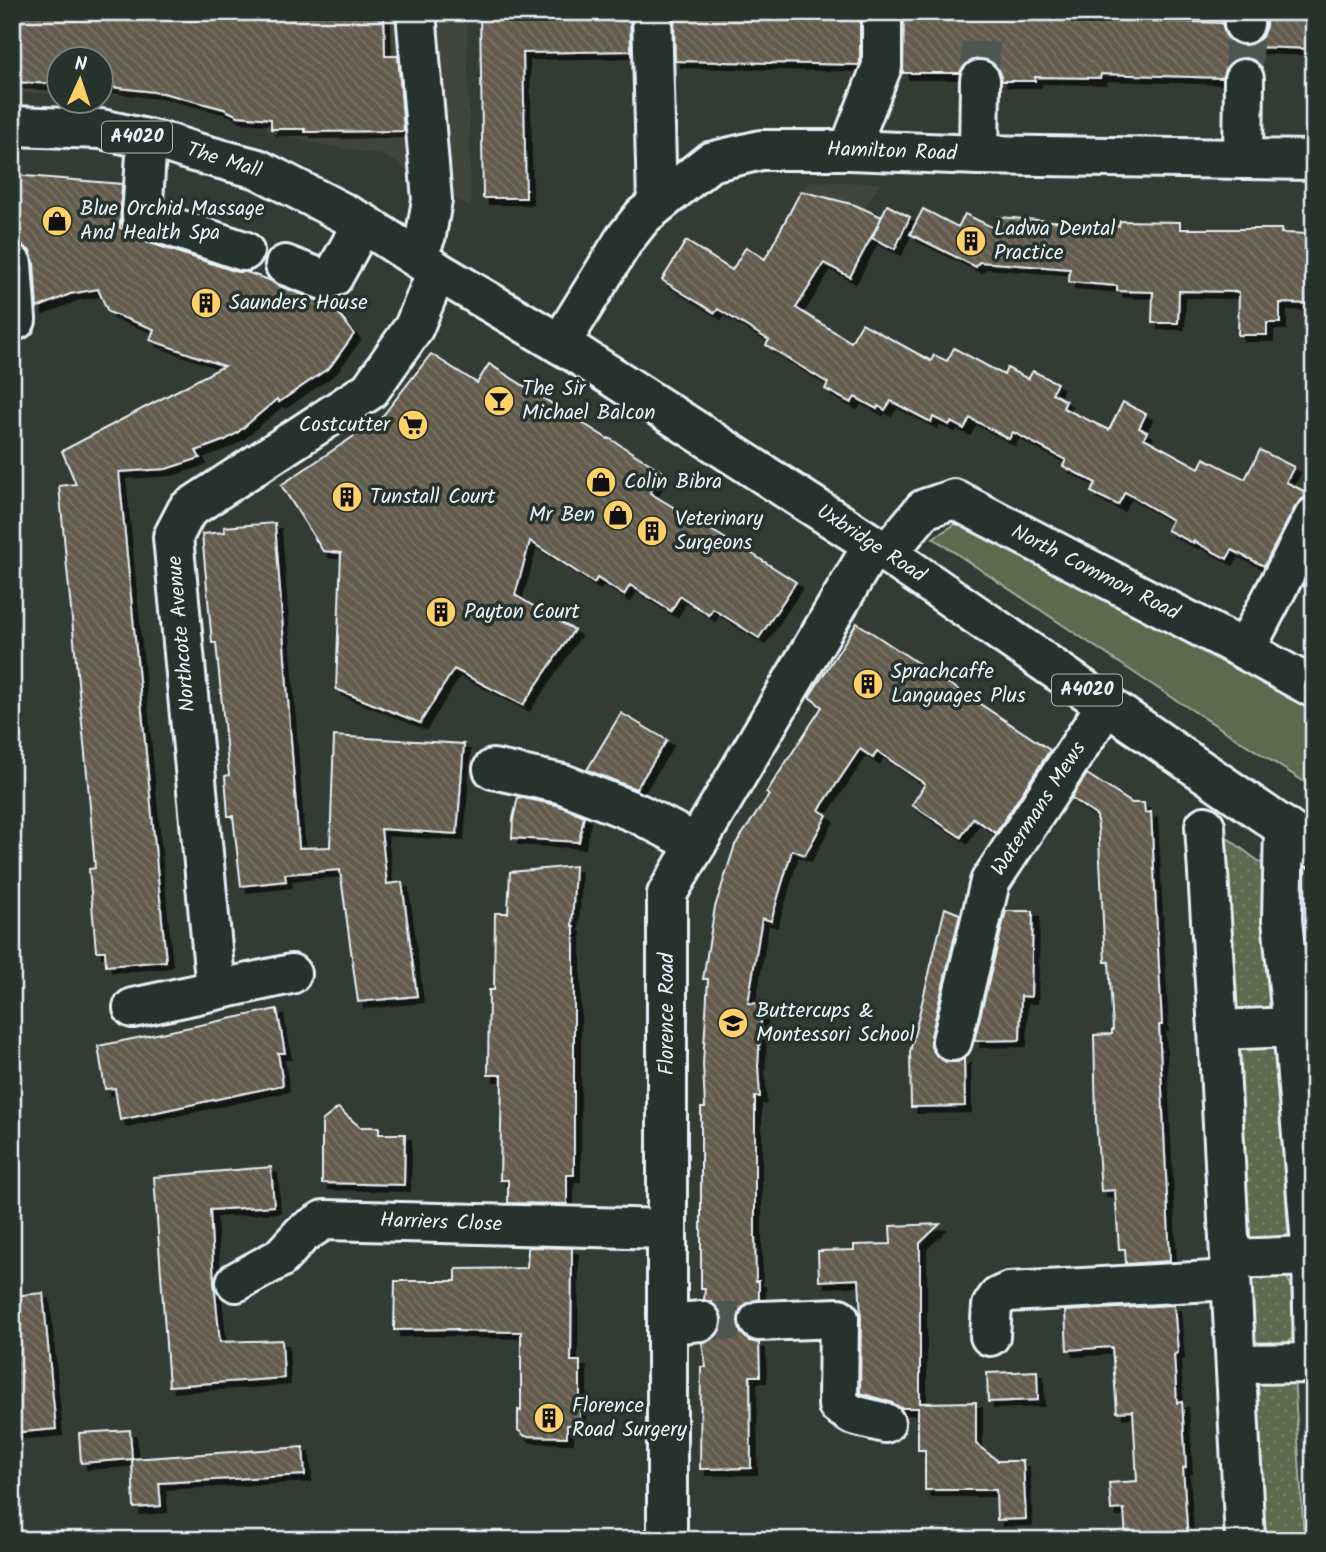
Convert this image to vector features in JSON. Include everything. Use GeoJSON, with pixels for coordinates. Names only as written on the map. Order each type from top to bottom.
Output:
{"type":"FeatureCollection","features":[{"type":"Feature","properties":{"kind":"street","name":"Northcote Avenue"},"geometry":{"type":"LineString","coordinates":[[216,990],[173,537],[187,510],[370,390],[414,327],[427,264],[426,235],[432,200],[416,12]]}},
{"type":"Feature","properties":{"kind":"street"},"geometry":{"type":"LineString","coordinates":[[652,12],[657,204]]}},
{"type":"Feature","properties":{"kind":"street"},"geometry":{"type":"LineString","coordinates":[[849,150],[881,66],[881,12]]}},
{"type":"Feature","properties":{"kind":"street"},"geometry":{"type":"LineString","coordinates":[[1243,159],[1244,79]]}},
{"type":"Feature","properties":{"kind":"street"},"geometry":{"type":"LineString","coordinates":[[979,155],[980,80]]}},
{"type":"Feature","properties":{"kind":"street","name":"The Mall"},"geometry":{"type":"LineString","coordinates":[[12,126],[101,129],[258,169],[363,223],[427,264]]}},
{"type":"Feature","properties":{"kind":"street"},"geometry":{"type":"LineString","coordinates":[[147,139],[142,217],[244,251]]}},
{"type":"Feature","properties":{"kind":"street","name":"Hamilton Road"},"geometry":{"type":"LineString","coordinates":[[560,344],[624,240],[643,216],[710,162],[761,150],[1314,160]]}},
{"type":"Feature","properties":{"kind":"street"},"geometry":{"type":"LineString","coordinates":[[285,265],[324,280],[333,277],[363,223]]}},
{"type":"Feature","properties":{"kind":"street"},"geometry":{"type":"LineString","coordinates":[[12,264],[16,320]]}},
{"type":"Feature","properties":{"kind":"street","name":"Uxbridge Road"},"geometry":{"type":"LineString","coordinates":[[427,264],[560,344],[881,550],[1299,837]]}},
{"type":"Feature","properties":{"kind":"street","name":"North Common Road"},"geometry":{"type":"LineString","coordinates":[[881,550],[899,540],[923,509],[954,499],[1314,688]]}},
{"type":"Feature","properties":{"kind":"street"},"geometry":{"type":"LineString","coordinates":[[1245,650],[1314,517]]}},
{"type":"Feature","properties":{"kind":"street","name":"Florence Road"},"geometry":{"type":"LineString","coordinates":[[667,1540],[684,1322],[667,1229],[667,894],[881,550]]}},
{"type":"Feature","properties":{"kind":"street","name":"Watermans Mews"},"geometry":{"type":"LineString","coordinates":[[952,1041],[990,882],[1107,704]]}},
{"type":"Feature","properties":{"kind":"street"},"geometry":{"type":"LineString","coordinates":[[493,769],[564,784],[639,814],[697,844]]}},
{"type":"Feature","properties":{"kind":"street"},"geometry":{"type":"LineString","coordinates":[[1205,826],[1245,1540]]}},
{"type":"Feature","properties":{"kind":"street"},"geometry":{"type":"LineString","coordinates":[[1237,1364],[1314,1360],[1312,1256],[1282,920],[1299,837]]}},
{"type":"Feature","properties":{"kind":"street"},"geometry":{"type":"LineString","coordinates":[[133,1008],[291,974]]}},
{"type":"Feature","properties":{"kind":"street"},"geometry":{"type":"LineString","coordinates":[[1218,1030],[1293,1027]]}},
{"type":"Feature","properties":{"kind":"street","name":"Harriers Close"},"geometry":{"type":"LineString","coordinates":[[236,1282],[280,1258],[302,1234],[324,1220],[667,1229]]}},
{"type":"Feature","properties":{"kind":"street"},"geometry":{"type":"LineString","coordinates":[[990,1336],[992,1306],[998,1297],[1009,1292],[1231,1270],[1312,1256]]}},
{"type":"Feature","properties":{"kind":"street"},"geometry":{"type":"LineString","coordinates":[[759,1321],[839,1318],[838,1405],[853,1415],[885,1423]]}},
{"type":"Feature","properties":{"kind":"shaded area"},"geometry":{"type":"Polygon","coordinates":[[[12,12],[467,12],[471,208],[385,156],[308,142],[267,131],[265,122],[163,97],[116,95],[116,46],[46,46],[46,94],[12,93],[12,12]]]}},
{"type":"Feature","properties":{"kind":"shaded area"},"geometry":{"type":"Polygon","coordinates":[[[809,181],[881,183],[864,209],[882,217],[850,277],[776,238],[809,181]]]}},
{"type":"Feature","properties":{"kind":"green space"},"geometry":{"type":"Polygon","coordinates":[[[959,522],[1314,706],[1314,788],[1148,682],[933,538],[959,522]]]}},
{"type":"Feature","properties":{"kind":"green space"},"geometry":{"type":"Polygon","coordinates":[[[1213,827],[1265,866],[1275,994],[1272,1002],[1260,1014],[1234,1016],[1213,827]]]}},
{"type":"Feature","properties":{"kind":"green space"},"geometry":{"type":"Polygon","coordinates":[[[1314,911],[1314,980],[1306,948],[1305,923],[1307,915],[1314,911]]]}},
{"type":"Feature","properties":{"kind":"green space"},"geometry":{"type":"Polygon","coordinates":[[[1244,1043],[1274,1047],[1278,1055],[1288,1233],[1280,1248],[1265,1250],[1237,1236],[1232,1054],[1244,1043]]]}},
{"type":"Feature","properties":{"kind":"green space"},"geometry":{"type":"Polygon","coordinates":[[[1277,1268],[1291,1285],[1294,1336],[1285,1345],[1255,1345],[1244,1338],[1246,1273],[1277,1268]]]}},
{"type":"Feature","properties":{"kind":"green space"},"geometry":{"type":"Polygon","coordinates":[[[1294,1375],[1304,1540],[1257,1540],[1247,1377],[1294,1375]]]}},
{"type":"Feature","properties":{"kind":"building"},"geometry":{"type":"Polygon","coordinates":[[[12,12],[384,12],[385,56],[398,56],[404,131],[305,132],[305,129],[271,129],[271,119],[238,116],[224,109],[163,93],[116,88],[116,46],[46,46],[46,83],[12,82],[12,12]]]}},
{"type":"Feature","properties":{"kind":"building"},"geometry":{"type":"Polygon","coordinates":[[[480,12],[630,12],[631,51],[523,53],[526,198],[483,198],[480,12]]]}},
{"type":"Feature","properties":{"kind":"building"},"geometry":{"type":"Polygon","coordinates":[[[674,12],[860,12],[860,62],[859,65],[675,61],[674,12]]]}},
{"type":"Feature","properties":{"kind":"building"},"geometry":{"type":"Polygon","coordinates":[[[904,12],[1102,12],[1102,19],[1222,23],[1231,42],[1243,46],[1262,37],[1267,12],[1314,12],[1314,49],[1253,47],[1253,59],[1244,57],[1233,60],[1226,67],[1222,78],[1101,74],[1100,78],[1035,77],[1035,81],[1002,81],[999,69],[991,61],[981,58],[969,61],[960,73],[903,73],[904,12]]]}},
{"type":"Feature","properties":{"kind":"building"},"geometry":{"type":"Polygon","coordinates":[[[14,175],[122,184],[120,228],[127,233],[135,238],[237,272],[246,272],[316,300],[331,303],[354,334],[330,367],[279,402],[277,399],[237,433],[196,451],[200,458],[166,469],[119,472],[166,961],[106,966],[105,951],[96,951],[89,869],[95,868],[59,486],[76,484],[62,451],[224,366],[150,340],[154,329],[108,312],[98,289],[70,294],[37,308],[34,262],[30,251],[20,244],[16,221],[14,175]]]}},
{"type":"Feature","properties":{"kind":"building"},"geometry":{"type":"Polygon","coordinates":[[[801,191],[855,205],[882,217],[850,277],[824,263],[796,308],[851,342],[862,323],[931,361],[934,355],[947,361],[954,348],[1004,375],[1007,368],[1028,379],[1033,371],[1057,383],[1052,393],[1066,401],[1063,408],[1109,430],[1123,402],[1146,414],[1139,428],[1147,432],[1144,438],[1199,468],[1204,458],[1245,479],[1260,450],[1294,467],[1286,482],[1312,495],[1302,499],[1295,507],[1264,566],[1232,550],[1227,559],[1167,530],[1172,520],[1125,492],[1118,505],[1091,492],[1096,483],[1063,466],[1066,460],[1013,432],[1009,439],[970,418],[964,429],[933,417],[931,422],[891,401],[885,410],[878,406],[877,409],[855,397],[851,403],[825,389],[828,383],[766,345],[769,340],[718,309],[715,313],[662,280],[686,241],[732,270],[746,247],[765,259],[801,191]]]}},
{"type":"Feature","properties":{"kind":"building"},"geometry":{"type":"Polygon","coordinates":[[[887,205],[910,217],[895,249],[872,238],[887,205]]]}},
{"type":"Feature","properties":{"kind":"building"},"geometry":{"type":"Polygon","coordinates":[[[923,209],[958,227],[965,214],[998,230],[999,217],[1119,226],[1120,221],[1180,222],[1180,229],[1282,229],[1281,233],[1314,234],[1314,304],[1280,303],[1280,323],[1267,323],[1267,335],[1238,335],[1239,292],[1179,291],[1178,323],[1152,323],[1153,292],[1117,291],[1117,286],[1069,282],[1070,269],[979,262],[976,267],[910,234],[923,209]]]}},
{"type":"Feature","properties":{"kind":"building"},"geometry":{"type":"Polygon","coordinates":[[[431,354],[477,383],[489,364],[609,438],[663,472],[650,493],[796,582],[759,638],[713,609],[709,615],[680,596],[671,611],[630,585],[624,595],[597,578],[594,583],[530,541],[515,595],[574,630],[523,705],[454,669],[420,723],[336,689],[341,553],[323,551],[281,485],[381,418],[431,354]]]}},
{"type":"Feature","properties":{"kind":"building"},"geometry":{"type":"Polygon","coordinates":[[[275,523],[299,848],[330,847],[334,736],[464,744],[457,834],[381,829],[387,884],[402,882],[417,996],[358,1002],[340,870],[285,874],[286,881],[241,886],[233,816],[228,816],[225,776],[229,775],[216,643],[212,643],[202,534],[225,532],[224,527],[275,523]]]}},
{"type":"Feature","properties":{"kind":"building"},"geometry":{"type":"Polygon","coordinates":[[[1314,565],[1314,592],[1303,586],[1314,565]]]}},
{"type":"Feature","properties":{"kind":"building"},"geometry":{"type":"Polygon","coordinates":[[[857,623],[1050,750],[996,833],[973,818],[961,837],[912,805],[925,784],[877,751],[873,758],[860,749],[819,810],[827,815],[805,855],[792,850],[771,921],[762,918],[748,1003],[762,1004],[758,1066],[760,1097],[755,1097],[755,1236],[759,1299],[747,1303],[739,1311],[737,1321],[741,1333],[749,1341],[759,1343],[760,1376],[750,1376],[751,1468],[700,1469],[701,1367],[706,1367],[702,1343],[714,1338],[721,1330],[723,1320],[718,1308],[704,1300],[705,1288],[701,1288],[701,1108],[705,1108],[703,1064],[708,979],[703,979],[715,907],[735,845],[822,707],[809,697],[857,623]]]}},
{"type":"Feature","properties":{"kind":"building"},"geometry":{"type":"Polygon","coordinates":[[[621,713],[667,740],[636,789],[587,770],[621,713]]]}},
{"type":"Feature","properties":{"kind":"building"},"geometry":{"type":"Polygon","coordinates":[[[1087,774],[1132,803],[1144,803],[1145,813],[1151,812],[1170,1261],[1126,1264],[1125,1249],[1119,1249],[1115,1190],[1101,1191],[1094,1035],[1112,1034],[1113,1030],[1109,962],[1105,962],[1097,816],[1071,798],[1087,774]]]}},
{"type":"Feature","properties":{"kind":"building"},"geometry":{"type":"Polygon","coordinates":[[[518,797],[557,805],[584,816],[579,842],[512,838],[518,797]]]}},
{"type":"Feature","properties":{"kind":"building"},"geometry":{"type":"Polygon","coordinates":[[[575,866],[572,926],[574,1175],[567,1175],[567,1204],[508,1203],[508,1180],[500,1180],[502,1075],[488,1075],[489,990],[494,990],[495,913],[508,913],[510,872],[575,866]]]}},
{"type":"Feature","properties":{"kind":"building"},"geometry":{"type":"Polygon","coordinates":[[[945,908],[960,914],[931,1036],[931,1047],[937,1056],[946,1062],[958,1062],[964,1058],[965,1106],[911,1107],[910,1052],[945,908]]]}},
{"type":"Feature","properties":{"kind":"building"},"geometry":{"type":"Polygon","coordinates":[[[1006,911],[1033,911],[1031,997],[1021,996],[1020,1040],[974,1041],[1006,911]]]}},
{"type":"Feature","properties":{"kind":"building"},"geometry":{"type":"Polygon","coordinates":[[[277,1009],[285,1053],[278,1053],[283,1085],[120,1120],[115,1088],[105,1089],[98,1046],[277,1009]]]}},
{"type":"Feature","properties":{"kind":"building"},"geometry":{"type":"Polygon","coordinates":[[[338,1108],[360,1127],[379,1127],[379,1134],[405,1134],[404,1185],[322,1183],[322,1121],[338,1108]]]}},
{"type":"Feature","properties":{"kind":"building"},"geometry":{"type":"Polygon","coordinates":[[[271,1167],[274,1206],[210,1210],[214,1282],[220,1342],[282,1340],[284,1378],[169,1386],[154,1177],[271,1167]]]}},
{"type":"Feature","properties":{"kind":"building"},"geometry":{"type":"Polygon","coordinates":[[[940,1224],[920,1243],[920,1403],[976,1402],[976,1444],[998,1461],[1023,1461],[1026,1519],[997,1520],[996,1490],[925,1490],[925,1450],[918,1450],[918,1408],[901,1408],[860,1393],[859,1279],[819,1281],[818,1251],[854,1250],[854,1245],[891,1244],[890,1226],[940,1224]]]}},
{"type":"Feature","properties":{"kind":"building"},"geometry":{"type":"Polygon","coordinates":[[[528,1247],[572,1248],[571,1361],[580,1361],[580,1425],[567,1425],[567,1437],[525,1436],[518,1430],[518,1410],[521,1411],[521,1332],[394,1330],[395,1281],[456,1281],[456,1269],[527,1268],[528,1247]]]}},
{"type":"Feature","properties":{"kind":"building"},"geometry":{"type":"Polygon","coordinates":[[[43,1293],[56,1429],[12,1433],[12,1296],[43,1293]]]}},
{"type":"Feature","properties":{"kind":"building"},"geometry":{"type":"Polygon","coordinates":[[[1174,1305],[1178,1352],[1174,1355],[1177,1403],[1182,1402],[1188,1540],[1126,1540],[1124,1509],[1111,1510],[1109,1483],[1137,1481],[1133,1411],[1117,1412],[1112,1347],[1067,1350],[1065,1311],[1174,1305]]]}},
{"type":"Feature","properties":{"kind":"building"},"geometry":{"type":"Polygon","coordinates":[[[1037,1371],[1038,1400],[988,1402],[987,1373],[1037,1371]]]}},
{"type":"Feature","properties":{"kind":"building"},"geometry":{"type":"Polygon","coordinates":[[[130,1430],[132,1459],[81,1463],[79,1433],[130,1430]]]}},
{"type":"Feature","properties":{"kind":"building"},"geometry":{"type":"Polygon","coordinates":[[[303,1447],[305,1475],[159,1483],[161,1506],[134,1508],[132,1459],[303,1447]]]}},
{"type":"Feature","properties":{"kind":"tunnel"},"geometry":{"type":"LineString","coordinates":[[980,80],[982,12]]}},
{"type":"Feature","properties":{"kind":"tunnel"},"geometry":{"type":"LineString","coordinates":[[1244,24],[1244,79]]}},
{"type":"Feature","properties":{"kind":"tunnel"},"geometry":{"type":"LineString","coordinates":[[701,1321],[759,1321]]}},
{"type":"Feature","properties":{"kind":"place","name":"Blue Orchid Massage And Health Spa"},"geometry":{"type":"Point","coordinates":[57,221]}},
{"type":"Feature","properties":{"kind":"place","name":"Ladwa Dental Practice"},"geometry":{"type":"Point","coordinates":[971,241]}},
{"type":"Feature","properties":{"kind":"place","name":"Saunders House"},"geometry":{"type":"Point","coordinates":[206,303]}},
{"type":"Feature","properties":{"kind":"place","name":"The Sir Michael Balcon"},"geometry":{"type":"Point","coordinates":[499,401]}},
{"type":"Feature","properties":{"kind":"place","name":"Costcutter"},"geometry":{"type":"Point","coordinates":[413,425]}},
{"type":"Feature","properties":{"kind":"place","name":"Colin Bibra"},"geometry":{"type":"Point","coordinates":[601,482]}},
{"type":"Feature","properties":{"kind":"place","name":"Tunstall Court"},"geometry":{"type":"Point","coordinates":[347,497]}},
{"type":"Feature","properties":{"kind":"place","name":"Mr Ben"},"geometry":{"type":"Point","coordinates":[618,515]}},
{"type":"Feature","properties":{"kind":"place","name":"Veterinary Surgeons"},"geometry":{"type":"Point","coordinates":[652,531]}},
{"type":"Feature","properties":{"kind":"place","name":"Payton Court"},"geometry":{"type":"Point","coordinates":[441,612]}},
{"type":"Feature","properties":{"kind":"place","name":"Sprachcaffe Languages Plus"},"geometry":{"type":"Point","coordinates":[868,684]}},
{"type":"Feature","properties":{"kind":"place","name":"Buttercups & Montessori School"},"geometry":{"type":"Point","coordinates":[733,1023]}},
{"type":"Feature","properties":{"kind":"place","name":"Florence Road Surgery"},"geometry":{"type":"Point","coordinates":[549,1418]}}]}
